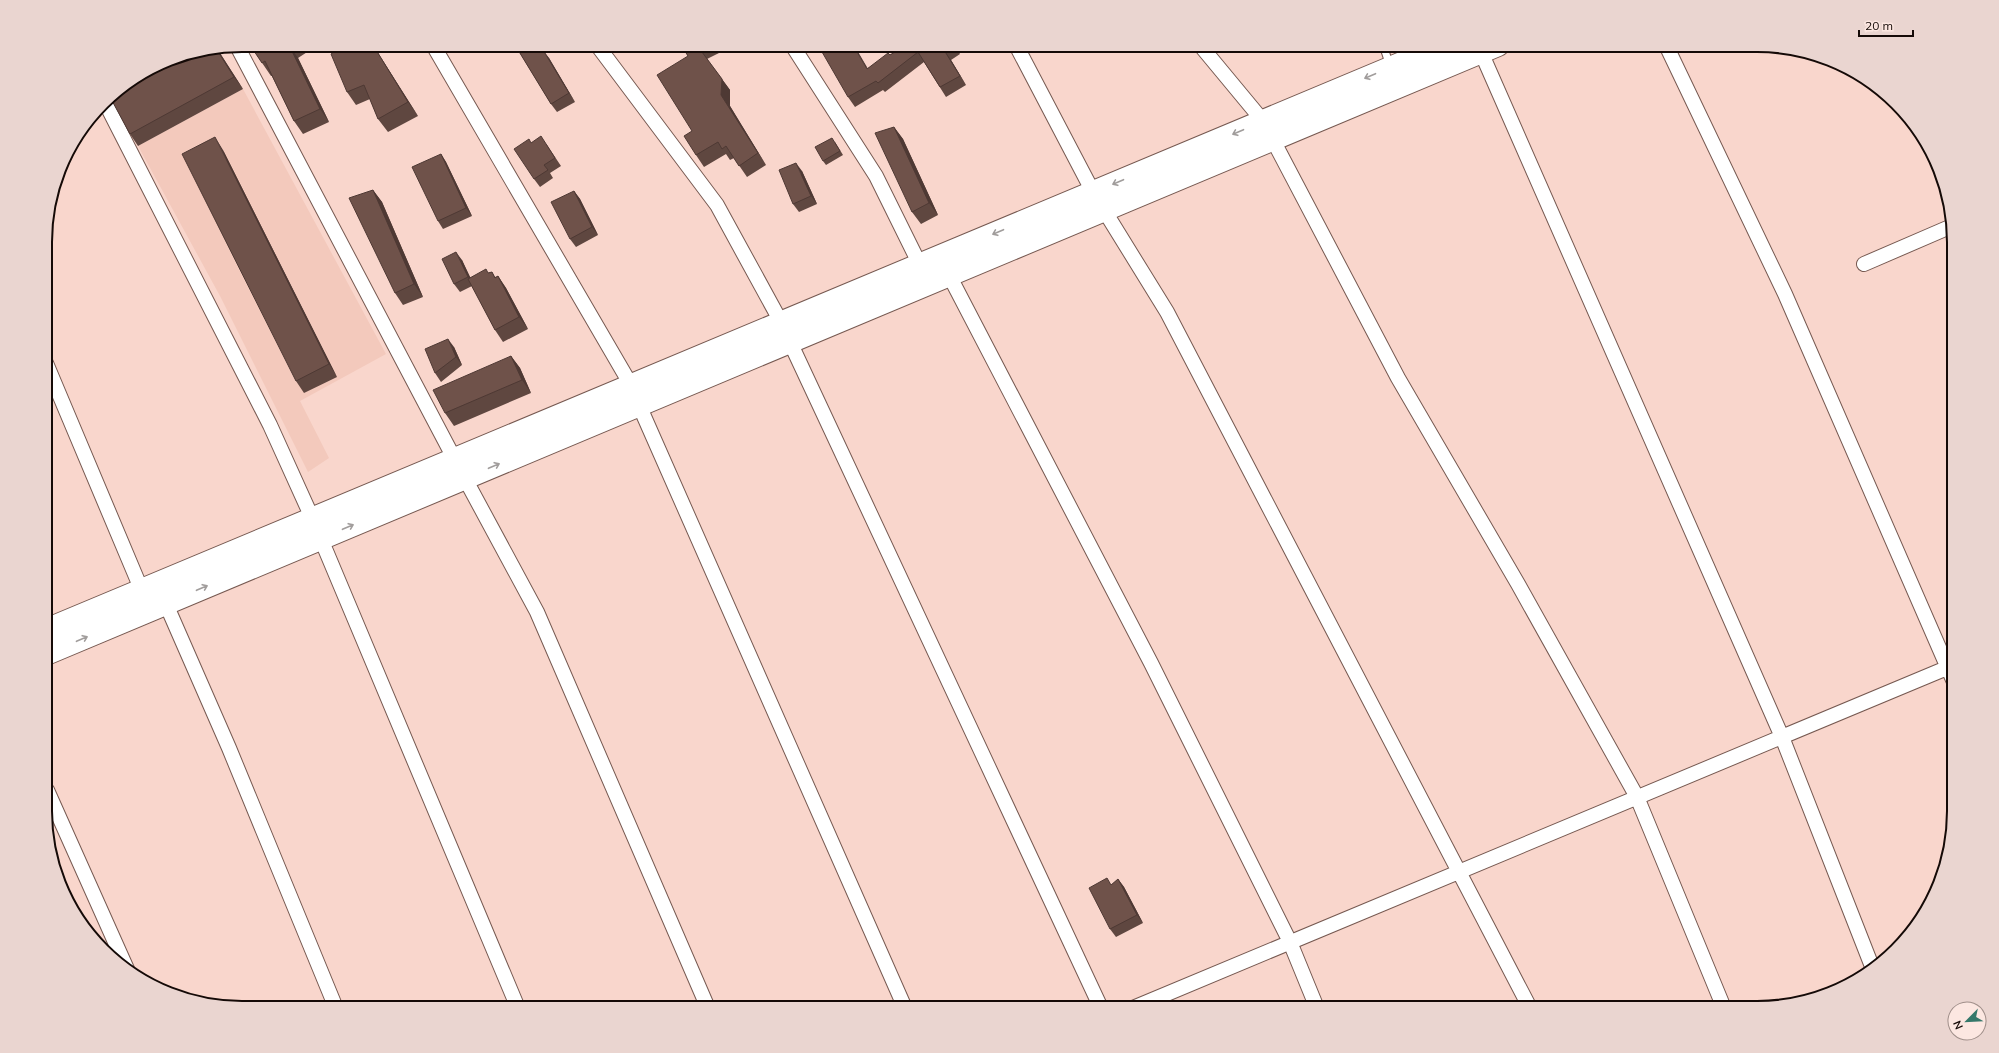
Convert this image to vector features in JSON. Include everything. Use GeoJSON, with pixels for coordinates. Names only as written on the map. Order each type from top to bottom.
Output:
{"type":"FeatureCollection","features":[{"type":"Feature","properties":{"kind":"main road"},"geometry":{"type":"LineString","coordinates":[[1268,130],[1390,68],[1428,52]]}},
{"type":"Feature","properties":{"kind":"main road"},"geometry":{"type":"LineString","coordinates":[[52,628],[142,591],[317,529],[460,469],[639,405],[790,342],[878,293],[920,264],[1098,201],[1268,130],[1481,52]]}},
{"type":"Feature","properties":{"kind":"main road"},"geometry":{"type":"LineString","coordinates":[[460,469],[631,385],[781,322],[878,293],[949,275],[1098,201]]}},
{"type":"Feature","properties":{"kind":"main road"},"geometry":{"type":"LineString","coordinates":[[52,652],[166,604],[317,529]]}},
{"type":"Feature","properties":{"kind":"street"},"geometry":{"type":"LineString","coordinates":[[240,52],[537,612],[705,1001]]}},
{"type":"Feature","properties":{"kind":"street"},"geometry":{"type":"LineString","coordinates":[[437,52],[631,385]]}},
{"type":"Feature","properties":{"kind":"street"},"geometry":{"type":"LineString","coordinates":[[602,52],[718,205],[781,322]]}},
{"type":"Feature","properties":{"kind":"street"},"geometry":{"type":"LineString","coordinates":[[796,52],[876,176],[920,264]]}},
{"type":"Feature","properties":{"kind":"street"},"geometry":{"type":"LineString","coordinates":[[1020,52],[1098,201],[1167,312],[1526,1001]]}},
{"type":"Feature","properties":{"kind":"street"},"geometry":{"type":"LineString","coordinates":[[1206,52],[1268,130],[1398,378],[1518,584],[1637,797],[1721,1001]]}},
{"type":"Feature","properties":{"kind":"street"},"geometry":{"type":"LineString","coordinates":[[1490,52],[1782,737],[1871,964]]}},
{"type":"Feature","properties":{"kind":"street"},"geometry":{"type":"LineString","coordinates":[[1669,52],[1785,294],[1947,657]]}},
{"type":"Feature","properties":{"kind":"street"},"geometry":{"type":"LineString","coordinates":[[108,108],[270,425],[317,529],[515,1001]]}},
{"type":"Feature","properties":{"kind":"street"},"geometry":{"type":"LineString","coordinates":[[1864,264],[1947,228]]}},
{"type":"Feature","properties":{"kind":"street"},"geometry":{"type":"LineString","coordinates":[[949,275],[1151,663],[1290,942],[1314,1001]]}},
{"type":"Feature","properties":{"kind":"street"},"geometry":{"type":"LineString","coordinates":[[790,342],[1098,1001]]}},
{"type":"Feature","properties":{"kind":"street"},"geometry":{"type":"LineString","coordinates":[[52,377],[142,591]]}},
{"type":"Feature","properties":{"kind":"street"},"geometry":{"type":"LineString","coordinates":[[639,405],[902,1001]]}},
{"type":"Feature","properties":{"kind":"street"},"geometry":{"type":"LineString","coordinates":[[166,604],[229,748],[333,1001]]}},
{"type":"Feature","properties":{"kind":"street"},"geometry":{"type":"LineString","coordinates":[[1150,1001],[1947,668]]}},
{"type":"Feature","properties":{"kind":"street"},"geometry":{"type":"LineString","coordinates":[[52,801],[122,959]]}},
{"type":"Feature","properties":{"kind":"lane"},"geometry":{"type":"LineString","coordinates":[[1385,52],[1390,68]]}},
{"type":"Feature","properties":{"kind":"shaded area"},"geometry":{"type":"Polygon","coordinates":[[[243,89],[386,354],[300,401],[329,458],[308,472],[220,296],[138,146],[243,89]]]}},
{"type":"Feature","properties":{"kind":"building"},"geometry":{"type":"Polygon","coordinates":[[[255,52],[292,52],[320,109],[294,121],[265,61],[262,63],[255,52]]]}},
{"type":"Feature","properties":{"kind":"building"},"geometry":{"type":"Polygon","coordinates":[[[334,52],[377,52],[408,102],[378,119],[364,85],[347,92],[331,54],[334,52]]]}},
{"type":"Feature","properties":{"kind":"building"},"geometry":{"type":"Polygon","coordinates":[[[519,52],[544,52],[569,93],[551,104],[519,52]]]}},
{"type":"Feature","properties":{"kind":"building"},"geometry":{"type":"Polygon","coordinates":[[[685,52],[702,52],[722,79],[721,95],[758,153],[739,166],[726,146],[722,149],[718,142],[696,155],[684,136],[692,131],[657,75],[688,56],[685,52]]]}},
{"type":"Feature","properties":{"kind":"building"},"geometry":{"type":"Polygon","coordinates":[[[822,52],[857,52],[867,69],[888,53],[890,55],[895,52],[918,52],[878,83],[876,81],[848,97],[822,52]]]}},
{"type":"Feature","properties":{"kind":"building"},"geometry":{"type":"Polygon","coordinates":[[[918,52],[945,52],[960,76],[940,87],[918,52]]]}},
{"type":"Feature","properties":{"kind":"building"},"geometry":{"type":"Polygon","coordinates":[[[219,54],[234,77],[130,134],[113,103],[117,99],[147,77],[169,66],[193,58],[219,54]]]}},
{"type":"Feature","properties":{"kind":"building"},"geometry":{"type":"Polygon","coordinates":[[[894,127],[929,203],[912,212],[875,133],[894,127]]]}},
{"type":"Feature","properties":{"kind":"building"},"geometry":{"type":"Polygon","coordinates":[[[541,136],[555,158],[544,165],[548,170],[534,179],[514,149],[529,139],[531,143],[541,136]]]}},
{"type":"Feature","properties":{"kind":"building"},"geometry":{"type":"Polygon","coordinates":[[[215,137],[329,364],[296,381],[182,154],[215,137]]]}},
{"type":"Feature","properties":{"kind":"building"},"geometry":{"type":"Polygon","coordinates":[[[832,138],[840,151],[823,161],[815,147],[832,138]]]}},
{"type":"Feature","properties":{"kind":"building"},"geometry":{"type":"Polygon","coordinates":[[[441,154],[466,208],[438,221],[412,167],[441,154]]]}},
{"type":"Feature","properties":{"kind":"building"},"geometry":{"type":"Polygon","coordinates":[[[796,163],[811,196],[793,204],[779,170],[796,163]]]}},
{"type":"Feature","properties":{"kind":"building"},"geometry":{"type":"Polygon","coordinates":[[[373,190],[414,284],[395,293],[349,198],[373,190]]]}},
{"type":"Feature","properties":{"kind":"building"},"geometry":{"type":"Polygon","coordinates":[[[574,191],[592,227],[570,239],[551,202],[574,191]]]}},
{"type":"Feature","properties":{"kind":"building"},"geometry":{"type":"Polygon","coordinates":[[[456,252],[468,277],[454,284],[442,259],[456,252]]]}},
{"type":"Feature","properties":{"kind":"building"},"geometry":{"type":"Polygon","coordinates":[[[486,269],[488,273],[492,272],[495,278],[498,276],[519,317],[495,330],[468,279],[486,269]]]}},
{"type":"Feature","properties":{"kind":"building"},"geometry":{"type":"Polygon","coordinates":[[[448,339],[456,357],[435,373],[425,349],[448,339]]]}},
{"type":"Feature","properties":{"kind":"building"},"geometry":{"type":"Polygon","coordinates":[[[511,356],[522,380],[445,413],[433,390],[511,356]]]}},
{"type":"Feature","properties":{"kind":"building"},"geometry":{"type":"Polygon","coordinates":[[[1107,878],[1111,885],[1118,879],[1137,915],[1110,929],[1089,888],[1107,878]]]}}]}
